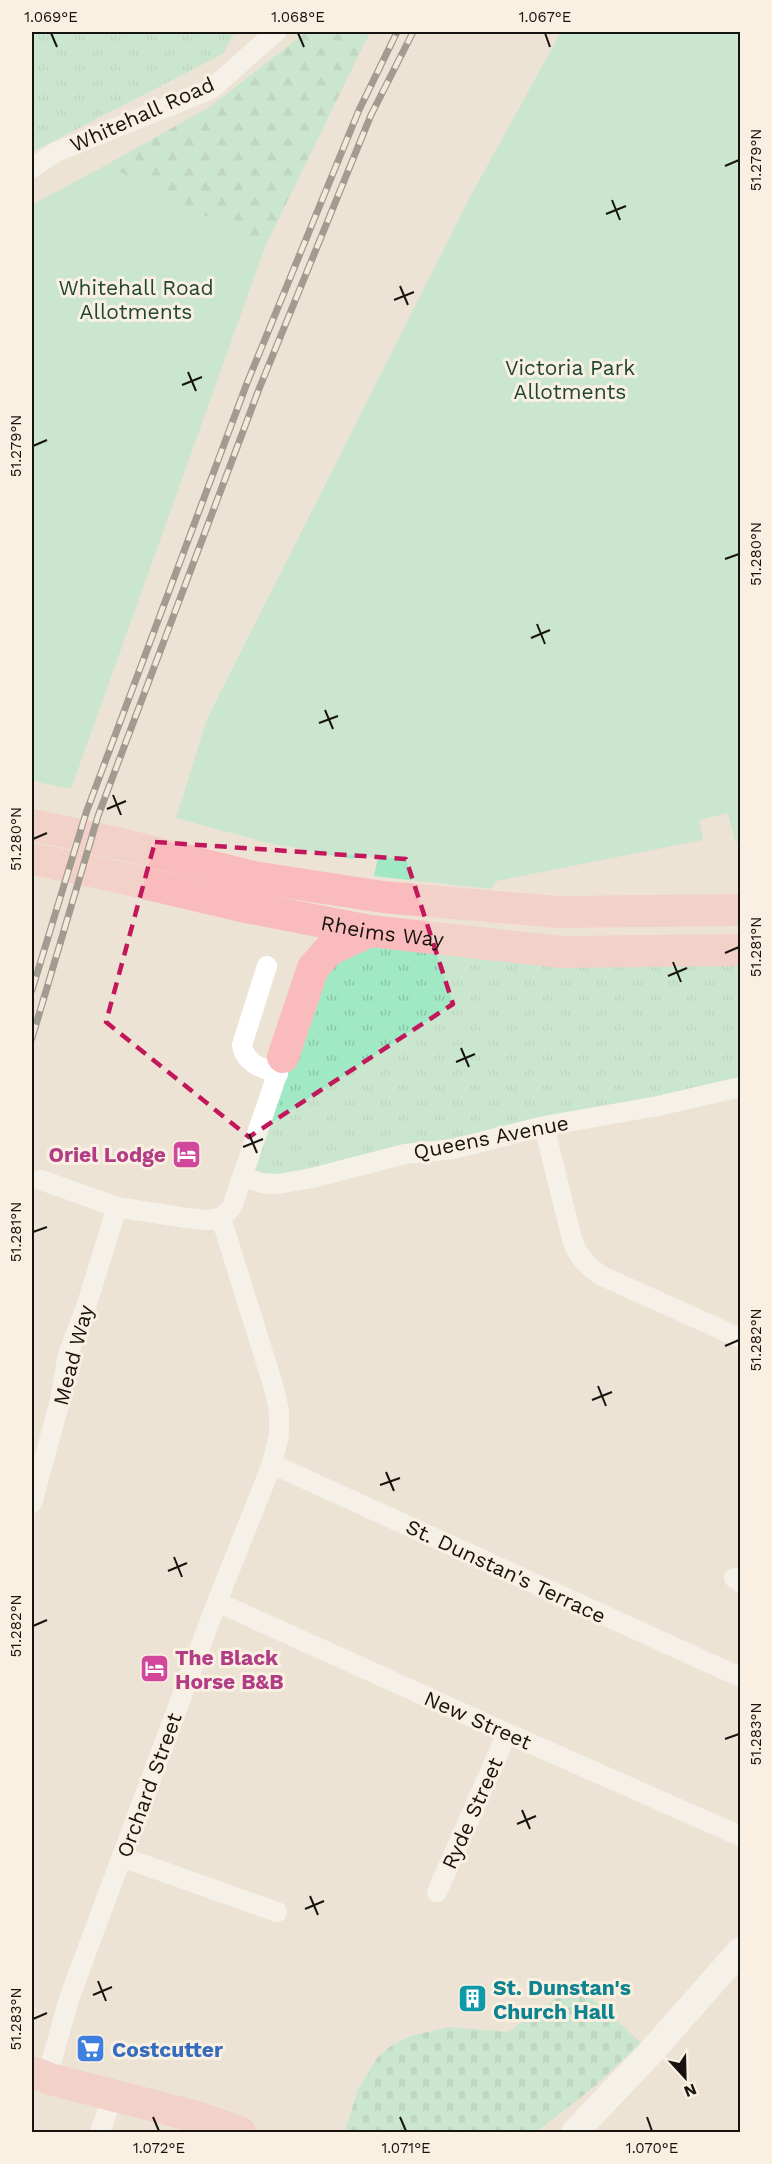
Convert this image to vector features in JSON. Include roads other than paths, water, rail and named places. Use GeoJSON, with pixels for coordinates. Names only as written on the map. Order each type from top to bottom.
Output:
{"type":"FeatureCollection","features":[{"type":"Feature","properties":{"kind":"main road","name":"Rheims Way"},"geometry":{"type":"LineString","coordinates":[[32,825],[117,843],[253,877],[384,897],[557,912],[741,910]]}},
{"type":"Feature","properties":{"kind":"main road","name":"Rheims Way"},"geometry":{"type":"LineString","coordinates":[[46,862],[241,906],[370,931],[561,952],[741,950]]}},
{"type":"Feature","properties":{"kind":"main road"},"geometry":{"type":"LineString","coordinates":[[280,1066],[313,968],[329,950],[370,931]]}},
{"type":"Feature","properties":{"kind":"main road"},"geometry":{"type":"LineString","coordinates":[[39,2074],[197,2117],[240,2133]]}},
{"type":"Feature","properties":{"kind":"street","name":"Whitehall Road"},"geometry":{"type":"LineString","coordinates":[[32,168],[56,152],[211,89],[276,32]]}},
{"type":"Feature","properties":{"kind":"street"},"geometry":{"type":"LineString","coordinates":[[41,1180],[117,1207],[186,1218],[208,1220],[221,1218],[232,1207],[280,1066],[249,1062],[243,1054],[242,1046],[267,966]]}},
{"type":"Feature","properties":{"kind":"street","name":"Queens Avenue"},"geometry":{"type":"LineString","coordinates":[[243,1176],[261,1183],[277,1184],[312,1178],[405,1154],[453,1149],[544,1126],[658,1107],[741,1087]]}},
{"type":"Feature","properties":{"kind":"street"},"geometry":{"type":"LineString","coordinates":[[544,1126],[572,1239],[577,1253],[586,1265],[602,1276],[741,1338]]}},
{"type":"Feature","properties":{"kind":"street","name":"Mead Way"},"geometry":{"type":"LineString","coordinates":[[32,1503],[60,1401],[69,1354],[117,1207]]}},
{"type":"Feature","properties":{"kind":"street"},"geometry":{"type":"LineString","coordinates":[[221,1218],[274,1388],[279,1411],[279,1435],[272,1464]]}},
{"type":"Feature","properties":{"kind":"street","name":"Orchard Street"},"geometry":{"type":"LineString","coordinates":[[39,2074],[217,1602],[272,1464]]}},
{"type":"Feature","properties":{"kind":"street","name":"St. Dunstan's Terrace"},"geometry":{"type":"LineString","coordinates":[[272,1464],[741,1677]]}},
{"type":"Feature","properties":{"kind":"street","name":"New Street"},"geometry":{"type":"LineString","coordinates":[[217,1602],[741,1836]]}},
{"type":"Feature","properties":{"kind":"street","name":"Ryde Street"},"geometry":{"type":"LineString","coordinates":[[437,1892],[507,1733]]}},
{"type":"Feature","properties":{"kind":"street"},"geometry":{"type":"LineString","coordinates":[[122,1857],[277,1912]]}},
{"type":"Feature","properties":{"kind":"street"},"geometry":{"type":"LineString","coordinates":[[575,2133],[741,1951]]}},
{"type":"Feature","properties":{"kind":"street"},"geometry":{"type":"LineString","coordinates":[[100,2133],[113,2096]]}},
{"type":"Feature","properties":{"kind":"railway"},"geometry":{"type":"LineString","coordinates":[[32,990],[86,813],[247,383],[359,110],[397,32]]}},
{"type":"Feature","properties":{"kind":"railway"},"geometry":{"type":"LineString","coordinates":[[32,1038],[98,816],[259,389],[371,115],[413,32]]}},
{"type":"Feature","properties":{"kind":"place","name":"Oriel Lodge"},"geometry":{"type":"Point","coordinates":[187,1154]}},
{"type":"Feature","properties":{"kind":"place","name":"The Black Horse B&B"},"geometry":{"type":"Point","coordinates":[154,1669]}},
{"type":"Feature","properties":{"kind":"place","name":"St. Dunstan's Church Hall"},"geometry":{"type":"Point","coordinates":[472,1999]}},
{"type":"Feature","properties":{"kind":"place","name":"Costcutter"},"geometry":{"type":"Point","coordinates":[91,2049]}},
{"type":"Feature","properties":{"kind":"park label","name":"Whitehall Road Allotments"},"geometry":{"type":"Point","coordinates":[136,299]}},
{"type":"Feature","properties":{"kind":"park label","name":"Victoria Park Allotments"},"geometry":{"type":"Point","coordinates":[570,379]}}]}
